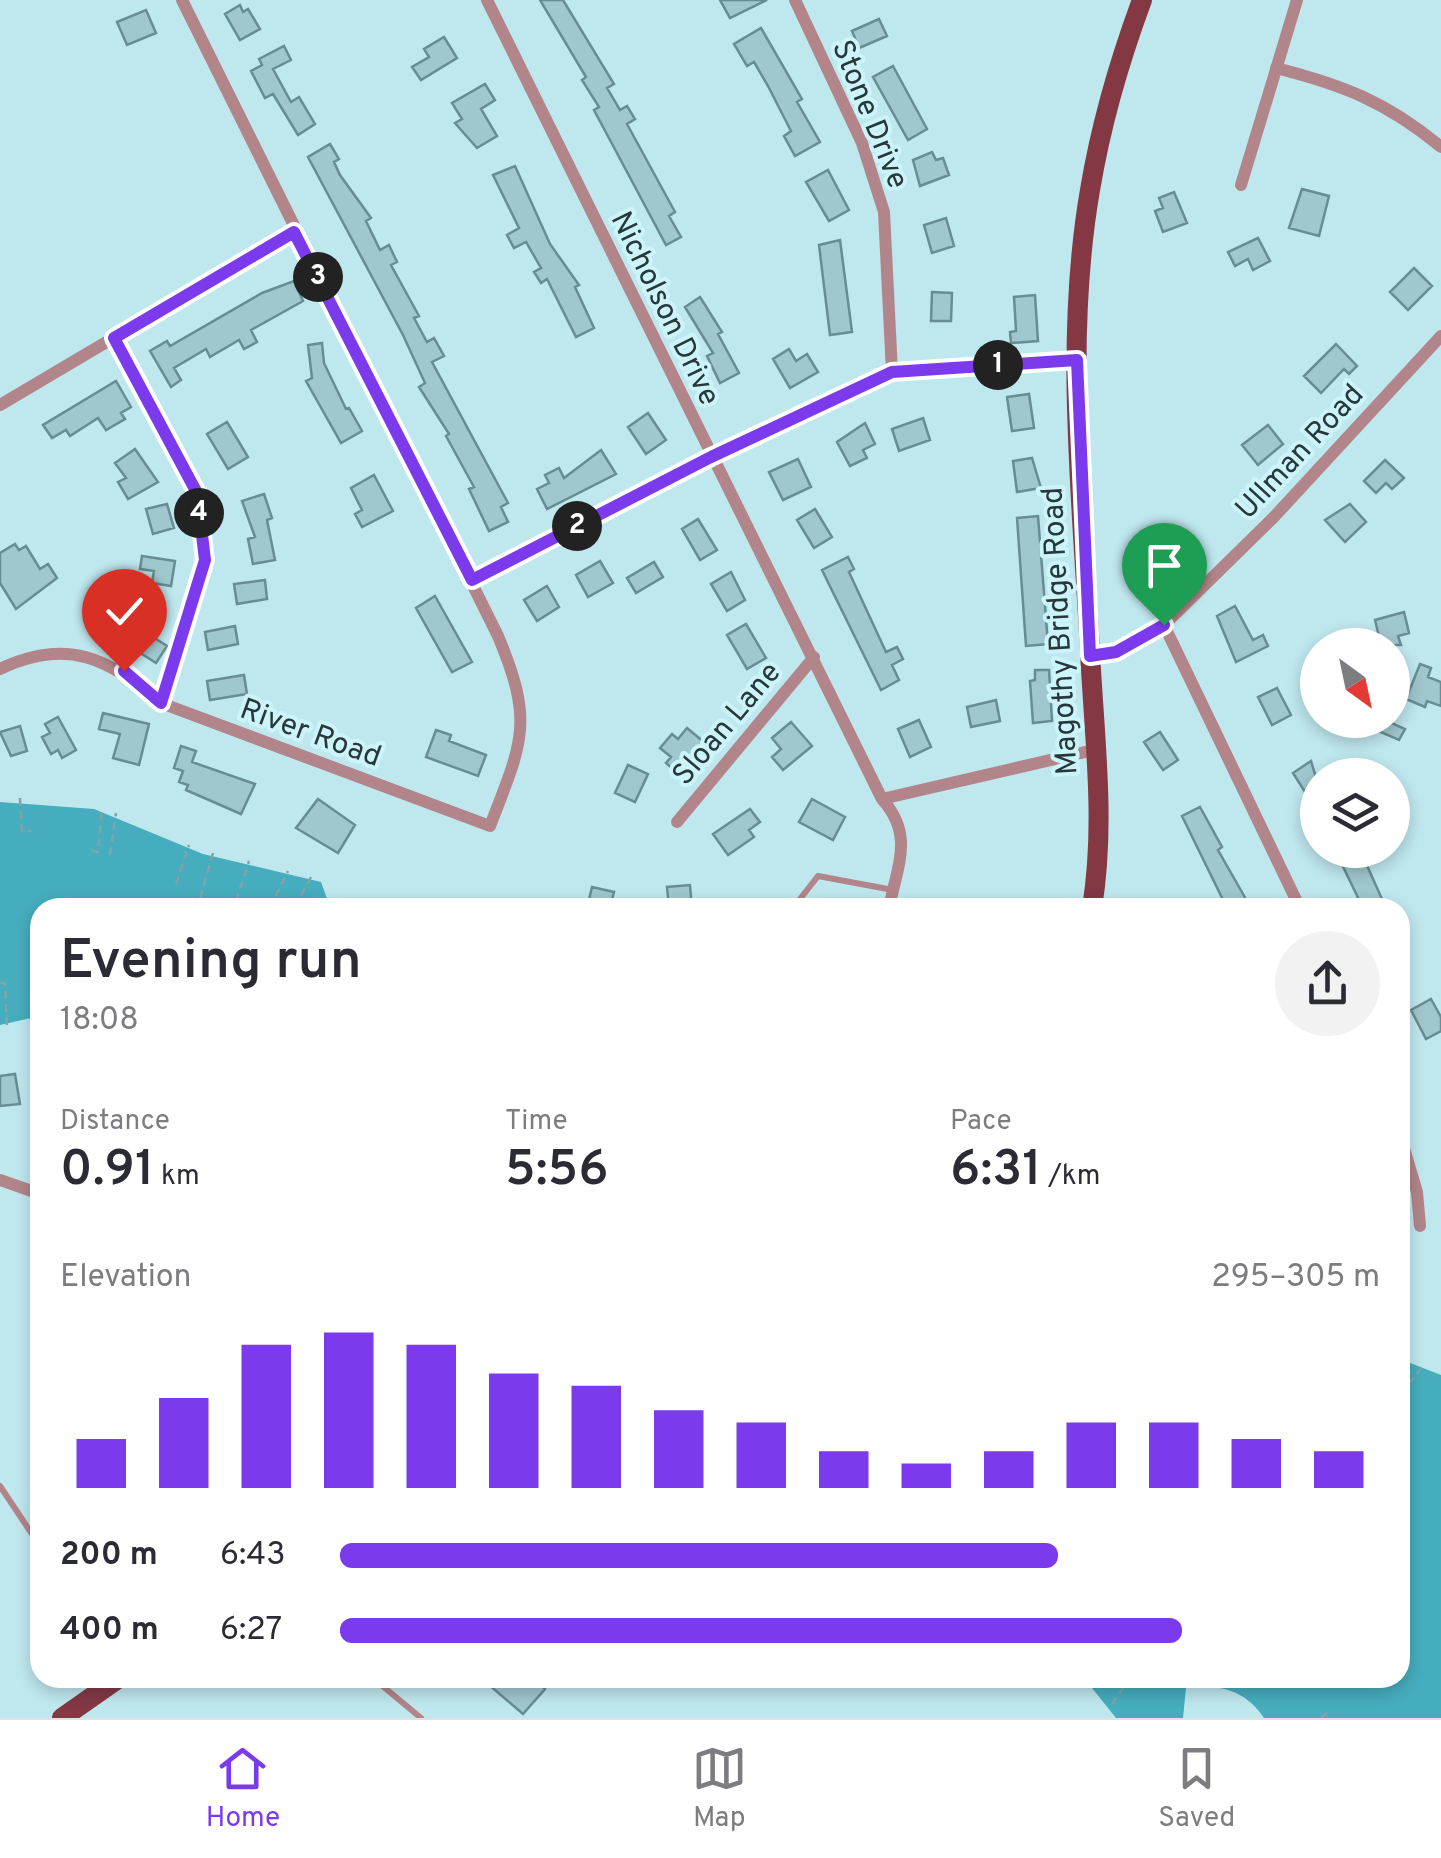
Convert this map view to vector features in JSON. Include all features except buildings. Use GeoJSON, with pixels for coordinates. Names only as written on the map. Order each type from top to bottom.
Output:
{"type":"FeatureCollection","features":[{"type":"Feature","properties":{"kind":"main road","name":"Magothy Bridge Road"},"geometry":{"type":"LineString","coordinates":[[1093,898],[1098,840],[1098,750],[1077,360],[1090,192],[1115,72],[1142,0]]}},
{"type":"Feature","properties":{"kind":"main road"},"geometry":{"type":"LineString","coordinates":[[62,1718],[105,1688]]}},
{"type":"Feature","properties":{"kind":"street"},"geometry":{"type":"LineString","coordinates":[[182,0],[294,232],[472,580],[711,457],[892,372],[1077,360]]}},
{"type":"Feature","properties":{"kind":"street","name":"Nicholson Drive"},"geometry":{"type":"LineString","coordinates":[[487,0],[882,798],[899,818],[902,838],[891,898]]}},
{"type":"Feature","properties":{"kind":"street","name":"Stone Drive"},"geometry":{"type":"LineString","coordinates":[[795,0],[862,143],[884,212],[892,372]]}},
{"type":"Feature","properties":{"kind":"street"},"geometry":{"type":"LineString","coordinates":[[1241,185],[1297,0]]}},
{"type":"Feature","properties":{"kind":"street"},"geometry":{"type":"LineString","coordinates":[[1276,68],[1344,85],[1404,116],[1441,147]]}},
{"type":"Feature","properties":{"kind":"street"},"geometry":{"type":"LineString","coordinates":[[0,406],[294,232]]}},
{"type":"Feature","properties":{"kind":"street","name":"Ullman Road"},"geometry":{"type":"LineString","coordinates":[[1090,656],[1116,652],[1164,625],[1274,517],[1441,336]]}},
{"type":"Feature","properties":{"kind":"street"},"geometry":{"type":"LineString","coordinates":[[114,338],[197,493],[205,560],[161,703]]}},
{"type":"Feature","properties":{"kind":"street","name":"River Road"},"geometry":{"type":"LineString","coordinates":[[0,669],[28,656],[80,653],[124,671],[161,703],[490,826],[519,752],[521,691],[472,580]]}},
{"type":"Feature","properties":{"kind":"street"},"geometry":{"type":"LineString","coordinates":[[1164,625],[1295,898]]}},
{"type":"Feature","properties":{"kind":"street","name":"Sloan Lane"},"geometry":{"type":"LineString","coordinates":[[676,822],[814,657]]}},
{"type":"Feature","properties":{"kind":"street"},"geometry":{"type":"LineString","coordinates":[[882,798],[1098,750]]}},
{"type":"Feature","properties":{"kind":"street"},"geometry":{"type":"LineString","coordinates":[[1410,1169],[1420,1226]]}},
{"type":"Feature","properties":{"kind":"street"},"geometry":{"type":"LineString","coordinates":[[0,1180],[30,1190]]}},
{"type":"Feature","properties":{"kind":"lane"},"geometry":{"type":"LineString","coordinates":[[801,898],[818,876],[893,890]]}},
{"type":"Feature","properties":{"kind":"lane"},"geometry":{"type":"LineString","coordinates":[[0,1486],[30,1531]]}},
{"type":"Feature","properties":{"kind":"lane"},"geometry":{"type":"LineString","coordinates":[[385,1688],[421,1718]]}},
{"type":"Feature","properties":{"kind":"path"},"geometry":{"type":"LineString","coordinates":[[20,798],[22,830],[32,831]]}},
{"type":"Feature","properties":{"kind":"path"},"geometry":{"type":"LineString","coordinates":[[91,850],[98,852],[102,809]]}},
{"type":"Feature","properties":{"kind":"path"},"geometry":{"type":"LineString","coordinates":[[110,855],[116,814]]}},
{"type":"Feature","properties":{"kind":"path"},"geometry":{"type":"LineString","coordinates":[[176,884],[189,845]]}},
{"type":"Feature","properties":{"kind":"path"},"geometry":{"type":"LineString","coordinates":[[200,898],[213,854]]}},
{"type":"Feature","properties":{"kind":"path"},"geometry":{"type":"LineString","coordinates":[[237,898],[249,861]]}},
{"type":"Feature","properties":{"kind":"path"},"geometry":{"type":"LineString","coordinates":[[275,898],[288,870]]}},
{"type":"Feature","properties":{"kind":"path"},"geometry":{"type":"LineString","coordinates":[[300,898],[312,875]]}},
{"type":"Feature","properties":{"kind":"path"},"geometry":{"type":"LineString","coordinates":[[0,983],[6,983],[7,1027]]}},
{"type":"Feature","properties":{"kind":"path"},"geometry":{"type":"LineString","coordinates":[[1410,1382],[1424,1364]]}},
{"type":"Feature","properties":{"kind":"path"},"geometry":{"type":"LineString","coordinates":[[1112,1704],[1123,1688]]}},
{"type":"Feature","properties":{"kind":"path"},"geometry":{"type":"LineString","coordinates":[[1320,1718],[1329,1710]]}},
{"type":"Feature","properties":{"kind":"water"},"geometry":{"type":"Polygon","coordinates":[[[0,802],[94,809],[203,854],[321,882],[327,898],[30,898],[30,1018],[0,1025],[0,802]]]}},
{"type":"Feature","properties":{"kind":"water"},"geometry":{"type":"Polygon","coordinates":[[[1410,1363],[1441,1375],[1441,1718],[1264,1718],[1249,1701],[1220,1688],[1410,1688],[1410,1363]]]}},
{"type":"Feature","properties":{"kind":"water"},"geometry":{"type":"Polygon","coordinates":[[[1092,1688],[1186,1688],[1183,1718],[1116,1718],[1092,1688]]]}},
{"type":"Feature","properties":{"kind":"route"},"geometry":{"type":"LineString","coordinates":[[124,671],[161,703],[205,560],[197,493],[114,338],[294,232],[472,580],[711,457],[892,372],[1077,360],[1090,656],[1116,652],[1140,642],[1164,625]]}}]}
